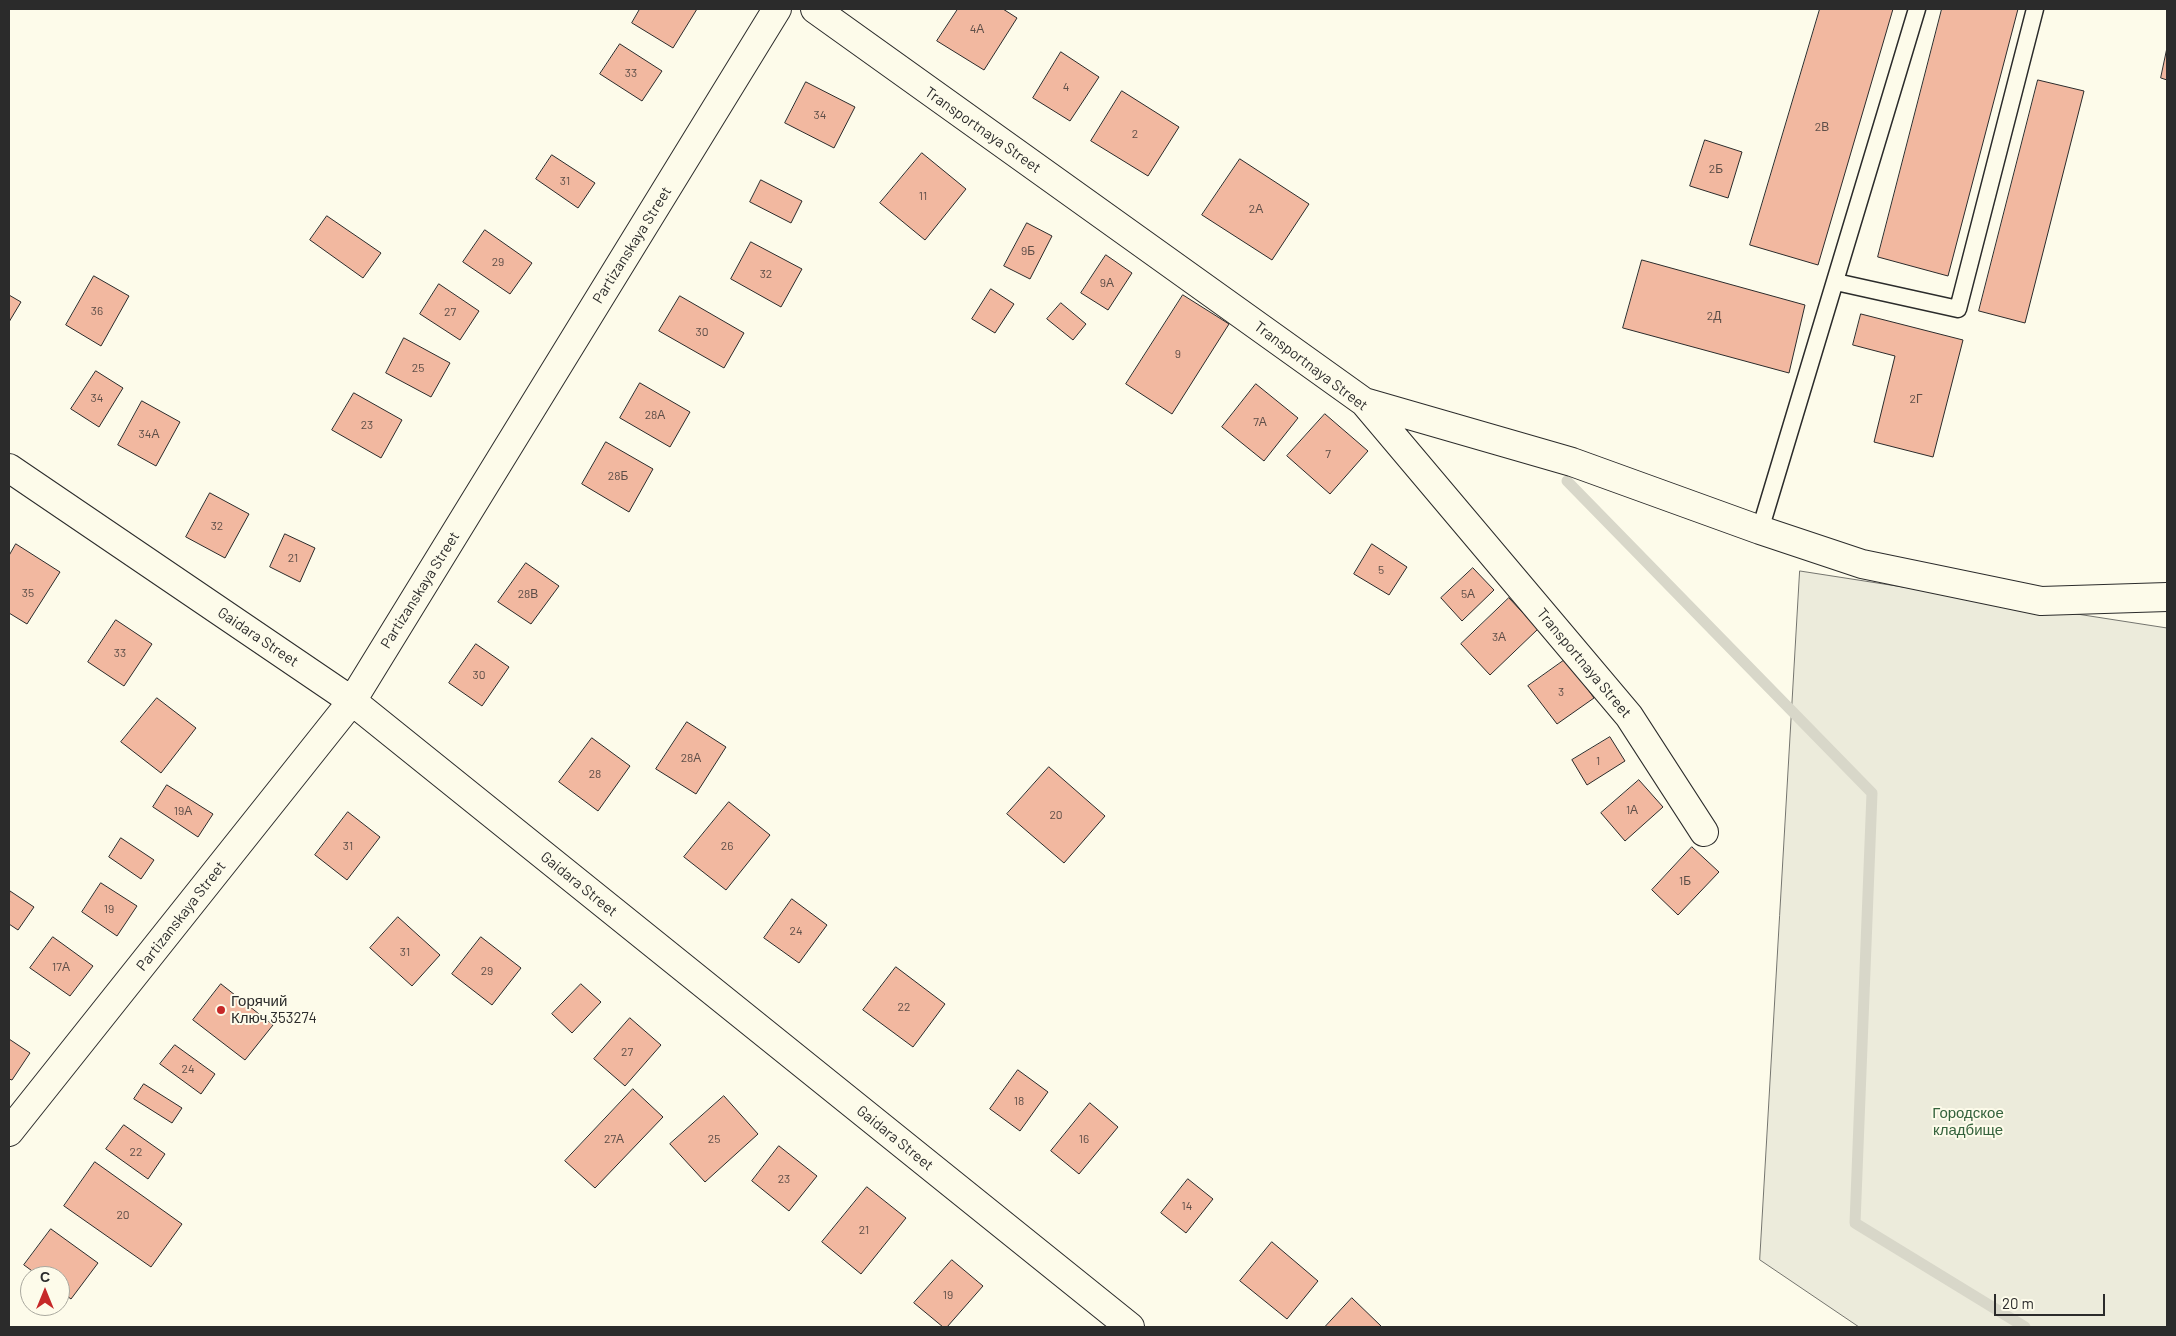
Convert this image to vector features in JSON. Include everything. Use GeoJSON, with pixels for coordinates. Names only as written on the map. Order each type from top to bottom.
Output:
{"type":"FeatureCollection","features":[{"type":"Feature","properties":{"kind":"street","name":"Partizanskaya Street"},"geometry":{"type":"LineString","coordinates":[[9,1132],[352,701],[777,9]]}},
{"type":"Feature","properties":{"kind":"street","name":"Transportnaya Street"},"geometry":{"type":"LineString","coordinates":[[815,9],[1364,402],[1629,716],[1704,832]]}},
{"type":"Feature","properties":{"kind":"street"},"geometry":{"type":"LineString","coordinates":[[1364,402],[1572,462],[1760,530],[1862,564],[2041,601],[2167,597]]}},
{"type":"Feature","properties":{"kind":"street","name":"Gaidara Street"},"geometry":{"type":"LineString","coordinates":[[9,468],[352,701],[1130,1327]]}},
{"type":"Feature","properties":{"kind":"lane"},"geometry":{"type":"LineString","coordinates":[[1760,530],[1917,9]]}},
{"type":"Feature","properties":{"kind":"lane"},"geometry":{"type":"LineString","coordinates":[[1836,282],[1958,309],[2035,9]]}},
{"type":"Feature","properties":{"kind":"green space","name":"Городское кладбище"},"geometry":{"type":"Polygon","coordinates":[[[1800,571],[2167,628],[2167,1327],[1859,1327],[1760,1260],[1800,571]]]}},
{"type":"Feature","properties":{"kind":"building"},"geometry":{"type":"Polygon","coordinates":[[[640,9],[697,9],[673,48],[632,23],[640,9]]]}},
{"type":"Feature","properties":{"kind":"building"},"geometry":{"type":"Polygon","coordinates":[[[958,9],[1003,9],[1017,18],[984,70],[937,41],[958,9]]]}},
{"type":"Feature","properties":{"kind":"building"},"geometry":{"type":"Polygon","coordinates":[[[1820,9],[1893,9],[1818,265],[1750,245],[1820,9]]]}},
{"type":"Feature","properties":{"kind":"building"},"geometry":{"type":"Polygon","coordinates":[[[1942,9],[2018,9],[1948,276],[1878,257],[1942,9]]]}},
{"type":"Feature","properties":{"kind":"building"},"geometry":{"type":"Polygon","coordinates":[[[620,44],[662,71],[642,101],[600,74],[620,44]]]}},
{"type":"Feature","properties":{"kind":"building"},"geometry":{"type":"Polygon","coordinates":[[[2167,48],[2167,80],[2161,78],[2167,48]]]}},
{"type":"Feature","properties":{"kind":"building"},"geometry":{"type":"Polygon","coordinates":[[[1061,52],[1099,77],[1070,121],[1033,98],[1061,52]]]}},
{"type":"Feature","properties":{"kind":"building"},"geometry":{"type":"Polygon","coordinates":[[[2038,80],[2084,91],[2025,323],[1979,311],[2038,80]]]}},
{"type":"Feature","properties":{"kind":"building"},"geometry":{"type":"Polygon","coordinates":[[[806,82],[855,107],[834,148],[785,123],[806,82]]]}},
{"type":"Feature","properties":{"kind":"building"},"geometry":{"type":"Polygon","coordinates":[[[1122,91],[1179,127],[1148,176],[1091,141],[1122,91]]]}},
{"type":"Feature","properties":{"kind":"building"},"geometry":{"type":"Polygon","coordinates":[[[1705,140],[1742,152],[1728,198],[1690,186],[1705,140]]]}},
{"type":"Feature","properties":{"kind":"building"},"geometry":{"type":"Polygon","coordinates":[[[922,153],[966,189],[925,240],[880,203],[922,153]]]}},
{"type":"Feature","properties":{"kind":"building"},"geometry":{"type":"Polygon","coordinates":[[[552,155],[595,183],[578,208],[536,179],[552,155]]]}},
{"type":"Feature","properties":{"kind":"building"},"geometry":{"type":"Polygon","coordinates":[[[1240,159],[1309,204],[1272,260],[1202,215],[1240,159]]]}},
{"type":"Feature","properties":{"kind":"building"},"geometry":{"type":"Polygon","coordinates":[[[761,180],[802,201],[791,223],[750,202],[761,180]]]}},
{"type":"Feature","properties":{"kind":"building"},"geometry":{"type":"Polygon","coordinates":[[[327,216],[381,253],[363,278],[310,240],[327,216]]]}},
{"type":"Feature","properties":{"kind":"building"},"geometry":{"type":"Polygon","coordinates":[[[1027,223],[1052,236],[1030,279],[1004,266],[1027,223]]]}},
{"type":"Feature","properties":{"kind":"building"},"geometry":{"type":"Polygon","coordinates":[[[485,230],[532,263],[510,294],[463,262],[485,230]]]}},
{"type":"Feature","properties":{"kind":"building"},"geometry":{"type":"Polygon","coordinates":[[[751,242],[802,269],[781,307],[731,279],[751,242]]]}},
{"type":"Feature","properties":{"kind":"building"},"geometry":{"type":"Polygon","coordinates":[[[1106,255],[1132,273],[1108,310],[1081,293],[1106,255]]]}},
{"type":"Feature","properties":{"kind":"building"},"geometry":{"type":"Polygon","coordinates":[[[1642,260],[1805,305],[1789,373],[1623,328],[1642,260]]]}},
{"type":"Feature","properties":{"kind":"building"},"geometry":{"type":"Polygon","coordinates":[[[94,276],[129,296],[101,346],[66,325],[94,276]]]}},
{"type":"Feature","properties":{"kind":"building"},"geometry":{"type":"Polygon","coordinates":[[[439,284],[479,311],[460,340],[420,314],[439,284]]]}},
{"type":"Feature","properties":{"kind":"building"},"geometry":{"type":"Polygon","coordinates":[[[991,289],[1014,304],[995,333],[972,319],[991,289]]]}},
{"type":"Feature","properties":{"kind":"building"},"geometry":{"type":"Polygon","coordinates":[[[9,295],[21,302],[9,322],[9,295]]]}},
{"type":"Feature","properties":{"kind":"building"},"geometry":{"type":"Polygon","coordinates":[[[1183,295],[1229,324],[1172,414],[1126,384],[1183,295]]]}},
{"type":"Feature","properties":{"kind":"building"},"geometry":{"type":"Polygon","coordinates":[[[680,296],[744,333],[724,368],[659,331],[680,296]]]}},
{"type":"Feature","properties":{"kind":"building"},"geometry":{"type":"Polygon","coordinates":[[[1061,303],[1086,324],[1073,340],[1047,319],[1061,303]]]}},
{"type":"Feature","properties":{"kind":"building"},"geometry":{"type":"Polygon","coordinates":[[[1861,314],[1963,340],[1933,457],[1874,442],[1895,356],[1853,345],[1861,314]]]}},
{"type":"Feature","properties":{"kind":"building"},"geometry":{"type":"Polygon","coordinates":[[[404,338],[450,363],[431,397],[386,373],[404,338]]]}},
{"type":"Feature","properties":{"kind":"building"},"geometry":{"type":"Polygon","coordinates":[[[96,371],[123,388],[99,427],[71,409],[96,371]]]}},
{"type":"Feature","properties":{"kind":"building"},"geometry":{"type":"Polygon","coordinates":[[[640,383],[690,412],[670,447],[620,418],[640,383]]]}},
{"type":"Feature","properties":{"kind":"building"},"geometry":{"type":"Polygon","coordinates":[[[1256,384],[1298,418],[1264,461],[1222,427],[1256,384]]]}},
{"type":"Feature","properties":{"kind":"building"},"geometry":{"type":"Polygon","coordinates":[[[354,393],[402,420],[381,458],[332,430],[354,393]]]}},
{"type":"Feature","properties":{"kind":"building"},"geometry":{"type":"Polygon","coordinates":[[[142,401],[180,422],[156,466],[118,445],[142,401]]]}},
{"type":"Feature","properties":{"kind":"building"},"geometry":{"type":"Polygon","coordinates":[[[1325,414],[1368,451],[1330,494],[1287,456],[1325,414]]]}},
{"type":"Feature","properties":{"kind":"building"},"geometry":{"type":"Polygon","coordinates":[[[606,442],[653,469],[629,512],[582,484],[606,442]]]}},
{"type":"Feature","properties":{"kind":"building"},"geometry":{"type":"Polygon","coordinates":[[[210,493],[249,514],[225,558],[186,537],[210,493]]]}},
{"type":"Feature","properties":{"kind":"building"},"geometry":{"type":"Polygon","coordinates":[[[285,534],[315,548],[300,582],[270,567],[285,534]]]}},
{"type":"Feature","properties":{"kind":"building"},"geometry":{"type":"Polygon","coordinates":[[[16,544],[60,572],[27,624],[9,613],[9,556],[16,544]]]}},
{"type":"Feature","properties":{"kind":"building"},"geometry":{"type":"Polygon","coordinates":[[[1372,544],[1407,567],[1389,595],[1354,574],[1372,544]]]}},
{"type":"Feature","properties":{"kind":"building"},"geometry":{"type":"Polygon","coordinates":[[[526,563],[559,586],[531,624],[498,602],[526,563]]]}},
{"type":"Feature","properties":{"kind":"building"},"geometry":{"type":"Polygon","coordinates":[[[1473,568],[1494,590],[1462,621],[1441,598],[1473,568]]]}},
{"type":"Feature","properties":{"kind":"building"},"geometry":{"type":"Polygon","coordinates":[[[1509,598],[1538,629],[1490,675],[1461,644],[1509,598]]]}},
{"type":"Feature","properties":{"kind":"building"},"geometry":{"type":"Polygon","coordinates":[[[116,620],[152,644],[124,686],[88,662],[116,620]]]}},
{"type":"Feature","properties":{"kind":"building"},"geometry":{"type":"Polygon","coordinates":[[[476,644],[509,667],[482,706],[449,683],[476,644]]]}},
{"type":"Feature","properties":{"kind":"building"},"geometry":{"type":"Polygon","coordinates":[[[1566,659],[1594,698],[1557,724],[1528,686],[1566,659]]]}},
{"type":"Feature","properties":{"kind":"building"},"geometry":{"type":"Polygon","coordinates":[[[157,698],[196,728],[161,773],[121,742],[157,698]]]}},
{"type":"Feature","properties":{"kind":"building"},"geometry":{"type":"Polygon","coordinates":[[[687,722],[726,747],[696,794],[656,769],[687,722]]]}},
{"type":"Feature","properties":{"kind":"building"},"geometry":{"type":"Polygon","coordinates":[[[1610,737],[1625,761],[1587,785],[1572,760],[1610,737]]]}},
{"type":"Feature","properties":{"kind":"building"},"geometry":{"type":"Polygon","coordinates":[[[592,738],[630,766],[598,811],[559,782],[592,738]]]}},
{"type":"Feature","properties":{"kind":"building"},"geometry":{"type":"Polygon","coordinates":[[[1049,767],[1105,816],[1064,863],[1007,814],[1049,767]]]}},
{"type":"Feature","properties":{"kind":"building"},"geometry":{"type":"Polygon","coordinates":[[[1639,780],[1663,807],[1625,841],[1601,813],[1639,780]]]}},
{"type":"Feature","properties":{"kind":"building"},"geometry":{"type":"Polygon","coordinates":[[[167,785],[213,814],[198,837],[153,807],[167,785]]]}},
{"type":"Feature","properties":{"kind":"building"},"geometry":{"type":"Polygon","coordinates":[[[729,802],[770,835],[726,890],[684,857],[729,802]]]}},
{"type":"Feature","properties":{"kind":"building"},"geometry":{"type":"Polygon","coordinates":[[[348,812],[380,837],[347,880],[315,855],[348,812]]]}},
{"type":"Feature","properties":{"kind":"building"},"geometry":{"type":"Polygon","coordinates":[[[121,838],[154,860],[141,879],[109,857],[121,838]]]}},
{"type":"Feature","properties":{"kind":"building"},"geometry":{"type":"Polygon","coordinates":[[[1692,847],[1719,872],[1678,915],[1652,890],[1692,847]]]}},
{"type":"Feature","properties":{"kind":"building"},"geometry":{"type":"Polygon","coordinates":[[[101,883],[137,906],[117,936],[82,912],[101,883]]]}},
{"type":"Feature","properties":{"kind":"building"},"geometry":{"type":"Polygon","coordinates":[[[10,891],[34,907],[18,930],[9,924],[10,891]]]}},
{"type":"Feature","properties":{"kind":"building"},"geometry":{"type":"Polygon","coordinates":[[[792,899],[827,925],[799,963],[764,938],[792,899]]]}},
{"type":"Feature","properties":{"kind":"building"},"geometry":{"type":"Polygon","coordinates":[[[398,917],[440,955],[412,986],[370,948],[398,917]]]}},
{"type":"Feature","properties":{"kind":"building"},"geometry":{"type":"Polygon","coordinates":[[[53,937],[93,966],[70,996],[30,968],[53,937]]]}},
{"type":"Feature","properties":{"kind":"building"},"geometry":{"type":"Polygon","coordinates":[[[481,937],[521,968],[492,1005],[452,974],[481,937]]]}},
{"type":"Feature","properties":{"kind":"building"},"geometry":{"type":"Polygon","coordinates":[[[896,967],[945,1004],[913,1047],[863,1010],[896,967]]]}},
{"type":"Feature","properties":{"kind":"building"},"geometry":{"type":"Polygon","coordinates":[[[221,984],[273,1025],[245,1060],[193,1020],[221,984]]]}},
{"type":"Feature","properties":{"kind":"building"},"geometry":{"type":"Polygon","coordinates":[[[581,984],[601,1002],[572,1033],[552,1014],[581,984]]]}},
{"type":"Feature","properties":{"kind":"building"},"geometry":{"type":"Polygon","coordinates":[[[630,1018],[661,1045],[625,1086],[594,1059],[630,1018]]]}},
{"type":"Feature","properties":{"kind":"building"},"geometry":{"type":"Polygon","coordinates":[[[9,1039],[30,1053],[12,1080],[9,1079],[9,1039]]]}},
{"type":"Feature","properties":{"kind":"building"},"geometry":{"type":"Polygon","coordinates":[[[175,1045],[215,1074],[201,1094],[160,1064],[175,1045]]]}},
{"type":"Feature","properties":{"kind":"building"},"geometry":{"type":"Polygon","coordinates":[[[1018,1070],[1048,1092],[1020,1131],[990,1109],[1018,1070]]]}},
{"type":"Feature","properties":{"kind":"building"},"geometry":{"type":"Polygon","coordinates":[[[144,1084],[182,1108],[172,1123],[134,1099],[144,1084]]]}},
{"type":"Feature","properties":{"kind":"building"},"geometry":{"type":"Polygon","coordinates":[[[633,1089],[663,1117],[595,1188],[565,1161],[633,1089]]]}},
{"type":"Feature","properties":{"kind":"building"},"geometry":{"type":"Polygon","coordinates":[[[724,1096],[758,1134],[705,1182],[670,1144],[724,1096]]]}},
{"type":"Feature","properties":{"kind":"building"},"geometry":{"type":"Polygon","coordinates":[[[1090,1103],[1118,1127],[1079,1174],[1051,1151],[1090,1103]]]}},
{"type":"Feature","properties":{"kind":"building"},"geometry":{"type":"Polygon","coordinates":[[[124,1125],[165,1154],[148,1179],[106,1149],[124,1125]]]}},
{"type":"Feature","properties":{"kind":"building"},"geometry":{"type":"Polygon","coordinates":[[[779,1146],[817,1176],[789,1211],[752,1181],[779,1146]]]}},
{"type":"Feature","properties":{"kind":"building"},"geometry":{"type":"Polygon","coordinates":[[[95,1162],[182,1224],[151,1267],[64,1206],[95,1162]]]}},
{"type":"Feature","properties":{"kind":"building"},"geometry":{"type":"Polygon","coordinates":[[[1188,1179],[1213,1199],[1186,1233],[1161,1213],[1188,1179]]]}},
{"type":"Feature","properties":{"kind":"building"},"geometry":{"type":"Polygon","coordinates":[[[867,1187],[906,1218],[861,1274],[822,1242],[867,1187]]]}},
{"type":"Feature","properties":{"kind":"building"},"geometry":{"type":"Polygon","coordinates":[[[51,1229],[98,1263],[71,1299],[70,1266],[24,1265],[51,1229]]]}},
{"type":"Feature","properties":{"kind":"building"},"geometry":{"type":"Polygon","coordinates":[[[1272,1242],[1318,1281],[1287,1319],[1240,1281],[1272,1242]]]}},
{"type":"Feature","properties":{"kind":"building"},"geometry":{"type":"Polygon","coordinates":[[[952,1260],[983,1286],[947,1327],[943,1327],[914,1303],[952,1260]]]}},
{"type":"Feature","properties":{"kind":"building"},"geometry":{"type":"Polygon","coordinates":[[[1352,1298],[1381,1326],[1325,1327],[1352,1298]]]}},
{"type":"Feature","properties":{"kind":"waterway"},"geometry":{"type":"LineString","coordinates":[[1567,481],[1872,793],[1855,1223],[2025,1327]]}},
{"type":"Feature","properties":{"kind":"place","name":"Горячий Ключ 353274"},"geometry":{"type":"Point","coordinates":[221,1010]}}]}
